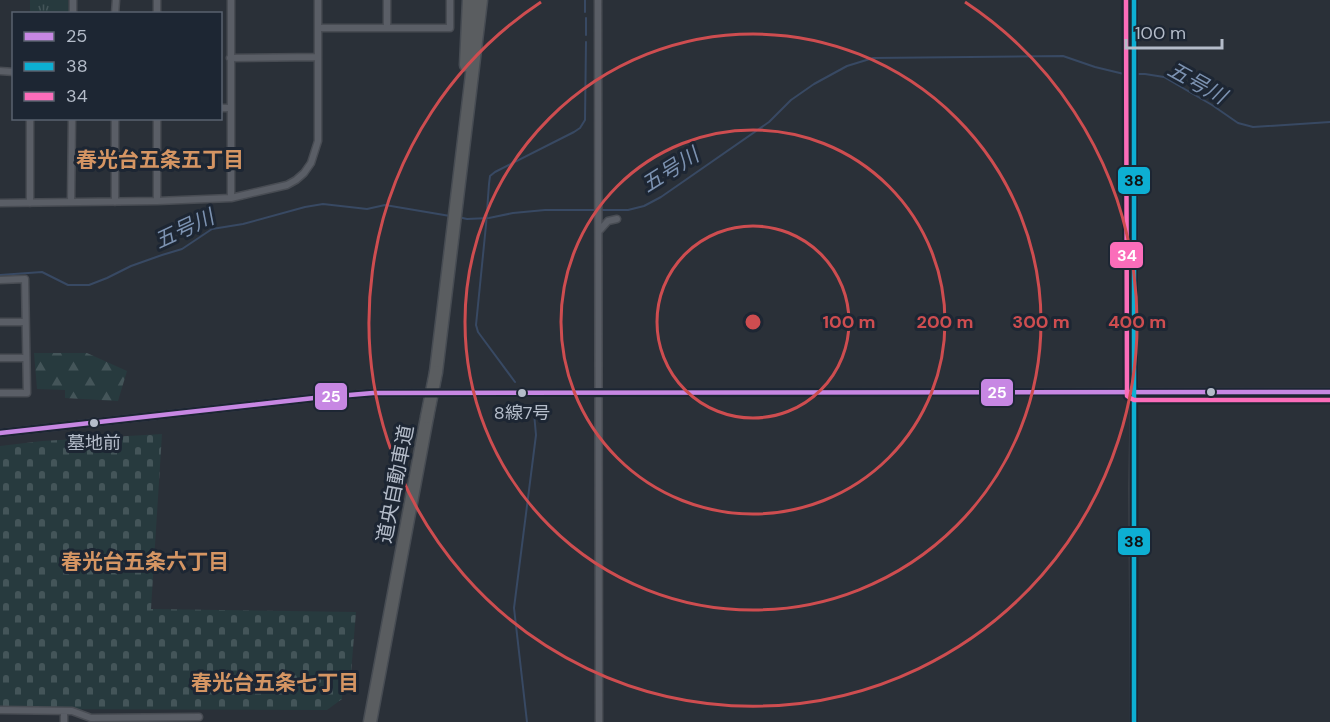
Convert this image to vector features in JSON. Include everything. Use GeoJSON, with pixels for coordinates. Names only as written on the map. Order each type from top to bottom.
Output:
{"type":"FeatureCollection","features":[{"type":"Feature","properties":{"kind":"highway","name":"道央自動車道"},"geometry":{"type":"LineString","coordinates":[[463,144],[469,0]]}},
{"type":"Feature","properties":{"kind":"highway","name":"道央自動車道"},"geometry":{"type":"LineString","coordinates":[[370,722],[436,372],[481,0]]}},
{"type":"Feature","properties":{"kind":"street"},"geometry":{"type":"LineString","coordinates":[[231,0],[231,198]]}},
{"type":"Feature","properties":{"kind":"street"},"geometry":{"type":"LineString","coordinates":[[0,203],[231,198],[286,185],[296,180],[311,164],[318,141],[318,0]]}},
{"type":"Feature","properties":{"kind":"street"},"geometry":{"type":"LineString","coordinates":[[387,0],[387,27]]}},
{"type":"Feature","properties":{"kind":"street"},"geometry":{"type":"LineString","coordinates":[[318,28],[450,28],[450,0]]}},
{"type":"Feature","properties":{"kind":"street"},"geometry":{"type":"LineString","coordinates":[[598,0],[599,722]]}},
{"type":"Feature","properties":{"kind":"street"},"geometry":{"type":"LineString","coordinates":[[1134,0],[1134,722]]}},
{"type":"Feature","properties":{"kind":"street"},"geometry":{"type":"LineString","coordinates":[[230,58],[318,57]]}},
{"type":"Feature","properties":{"kind":"street"},"geometry":{"type":"LineString","coordinates":[[222,108],[231,108]]}},
{"type":"Feature","properties":{"kind":"street"},"geometry":{"type":"LineString","coordinates":[[30,120],[30,203]]}},
{"type":"Feature","properties":{"kind":"street"},"geometry":{"type":"LineString","coordinates":[[71,202],[72,120]]}},
{"type":"Feature","properties":{"kind":"street"},"geometry":{"type":"LineString","coordinates":[[115,120],[115,202]]}},
{"type":"Feature","properties":{"kind":"street"},"geometry":{"type":"LineString","coordinates":[[157,120],[157,201]]}},
{"type":"Feature","properties":{"kind":"street"},"geometry":{"type":"LineString","coordinates":[[598,232],[608,221],[617,219]]}},
{"type":"Feature","properties":{"kind":"street"},"geometry":{"type":"LineString","coordinates":[[0,280],[25,279],[27,393],[0,393]]}},
{"type":"Feature","properties":{"kind":"street"},"geometry":{"type":"LineString","coordinates":[[0,322],[25,322]]}},
{"type":"Feature","properties":{"kind":"street"},"geometry":{"type":"LineString","coordinates":[[0,358],[26,358]]}},
{"type":"Feature","properties":{"kind":"street"},"geometry":{"type":"LineString","coordinates":[[0,433],[374,393],[1330,392]]}},
{"type":"Feature","properties":{"kind":"street"},"geometry":{"type":"LineString","coordinates":[[0,710],[72,711],[91,718],[200,717]]}},
{"type":"Feature","properties":{"kind":"street"},"geometry":{"type":"LineString","coordinates":[[64,711],[64,722]]}},
{"type":"Feature","properties":{"kind":"green space"},"geometry":{"type":"Polygon","coordinates":[[[30,0],[68,0],[69,12],[30,12],[30,0]]]}},
{"type":"Feature","properties":{"kind":"green space"},"geometry":{"type":"Polygon","coordinates":[[[34,353],[87,353],[127,371],[118,401],[65,398],[65,390],[37,389],[34,353]]]}},
{"type":"Feature","properties":{"kind":"green space"},"geometry":{"type":"Polygon","coordinates":[[[162,434],[151,609],[356,612],[351,673],[341,672],[342,699],[327,710],[0,709],[0,446],[42,441],[162,434]]]}},
{"type":"Feature","properties":{"kind":"waterway"},"geometry":{"type":"LineString","coordinates":[[585,0],[585,12]]}},
{"type":"Feature","properties":{"kind":"waterway"},"geometry":{"type":"LineString","coordinates":[[586,18],[586,35]]}},
{"type":"Feature","properties":{"kind":"waterway"},"geometry":{"type":"LineString","coordinates":[[515,382],[478,332],[476,325],[490,176],[580,128],[585,120],[586,42]]}},
{"type":"Feature","properties":{"kind":"waterway","name":"五号川"},"geometry":{"type":"LineString","coordinates":[[458,217],[489,218],[545,210],[628,210],[644,206],[661,197],[769,122],[791,100],[814,84],[847,66],[873,58],[1063,56],[1124,74],[1164,77],[1238,123],[1253,127],[1330,122]]}},
{"type":"Feature","properties":{"kind":"waterway","name":"五号川"},"geometry":{"type":"LineString","coordinates":[[0,275],[42,272],[68,285],[89,285],[131,266],[182,249],[212,229],[243,224],[323,204],[367,209],[385,205],[450,216]]}},
{"type":"Feature","properties":{"kind":"waterway"},"geometry":{"type":"LineString","coordinates":[[527,722],[514,608],[536,435],[534,413],[530,406]]}},
{"type":"Feature","properties":{"kind":"transit line","name":"34"},"geometry":{"type":"LineString","coordinates":[[1126,0],[1127,396],[1134,400],[1330,400]]}},
{"type":"Feature","properties":{"kind":"transit line","name":"38"},"geometry":{"type":"LineString","coordinates":[[1134,0],[1134,722]]}},
{"type":"Feature","properties":{"kind":"transit line","name":"25"},"geometry":{"type":"LineString","coordinates":[[0,433],[373,393],[1330,392]]}},
{"type":"Feature","properties":{"kind":"place","name":"8線7号"},"geometry":{"type":"Point","coordinates":[522,393]}},
{"type":"Feature","properties":{"kind":"place","name":"墓地前"},"geometry":{"type":"Point","coordinates":[94,423]}},
{"type":"Feature","properties":{"kind":"district","name":"春光台五条五丁目"},"geometry":{"type":"Point","coordinates":[160,160]}},
{"type":"Feature","properties":{"kind":"district","name":"春光台五条六丁目"},"geometry":{"type":"Point","coordinates":[145,562]}},
{"type":"Feature","properties":{"kind":"district","name":"春光台五条七丁目"},"geometry":{"type":"Point","coordinates":[275,683]}}]}
